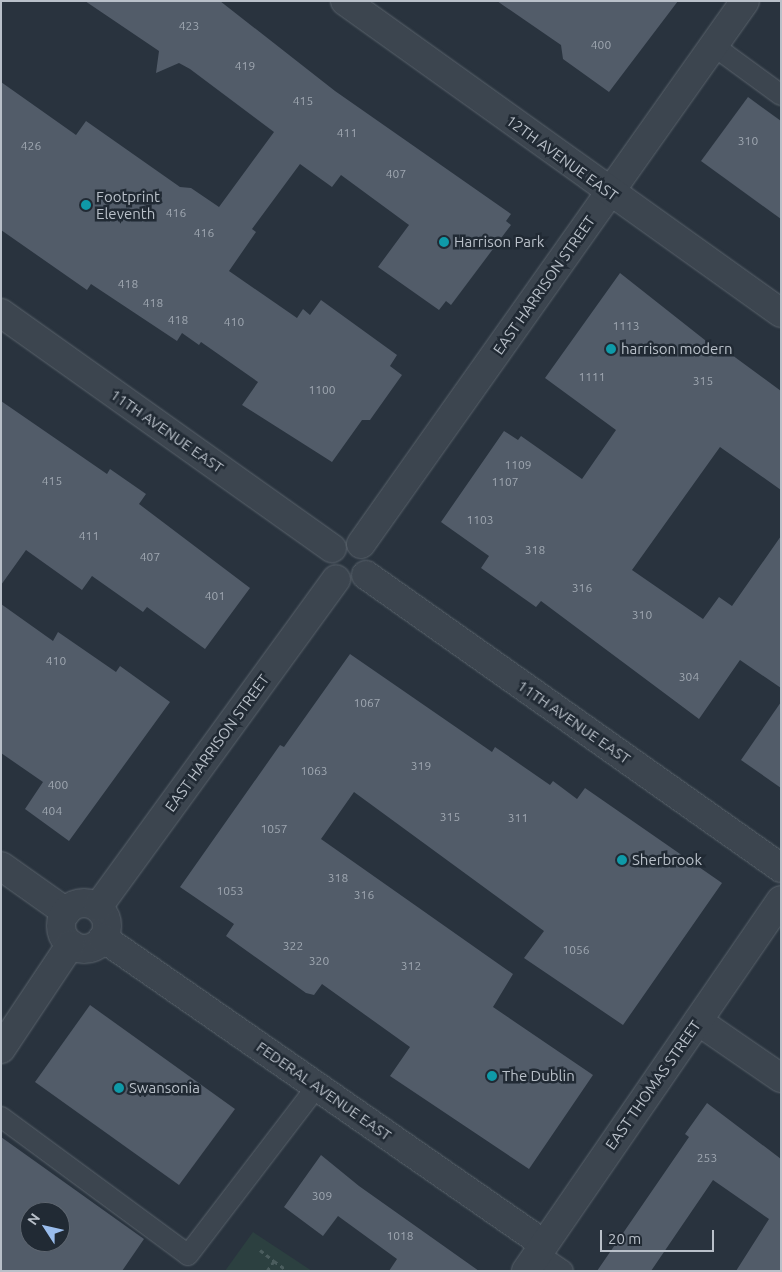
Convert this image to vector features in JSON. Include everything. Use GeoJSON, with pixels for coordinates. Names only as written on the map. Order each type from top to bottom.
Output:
{"type":"FeatureCollection","features":[{"type":"Feature","properties":{"kind":"street","name":"12TH AVENUE EAST"},"geometry":{"type":"LineString","coordinates":[[345,1],[610,193],[781,313]]}},
{"type":"Feature","properties":{"kind":"street","name":"EAST HARRISON STREET"},"geometry":{"type":"LineString","coordinates":[[361,544],[745,1]]}},
{"type":"Feature","properties":{"kind":"street","name":"11TH AVENUE EAST"},"geometry":{"type":"LineString","coordinates":[[1,313],[332,548]]}},
{"type":"Feature","properties":{"kind":"street"},"geometry":{"type":"LineString","coordinates":[[342,541],[361,544],[371,558],[366,575],[353,584],[336,579],[327,565],[332,548],[342,541]]}},
{"type":"Feature","properties":{"kind":"street","name":"11TH AVENUE EAST"},"geometry":{"type":"LineString","coordinates":[[366,575],[781,868]]}},
{"type":"Feature","properties":{"kind":"street","name":"EAST HARRISON STREET"},"geometry":{"type":"LineString","coordinates":[[98,907],[336,579]]}},
{"type":"Feature","properties":{"kind":"street"},"geometry":{"type":"LineString","coordinates":[[1,866],[66,912]]}},
{"type":"Feature","properties":{"kind":"street","name":"EAST THOMAS STREET"},"geometry":{"type":"LineString","coordinates":[[536,1256],[781,900]]}},
{"type":"Feature","properties":{"kind":"street"},"geometry":{"type":"LineString","coordinates":[[83,902],[98,907],[106,921],[103,938],[88,948],[71,944],[62,930],[66,912],[83,902]]}},
{"type":"Feature","properties":{"kind":"street","name":"FEDERAL AVENUE EAST"},"geometry":{"type":"LineString","coordinates":[[103,938],[317,1086],[536,1256]]}},
{"type":"Feature","properties":{"kind":"street"},"geometry":{"type":"LineString","coordinates":[[1,1048],[71,944]]}},
{"type":"Feature","properties":{"kind":"street"},"geometry":{"type":"LineString","coordinates":[[698,1021],[781,1078]]}},
{"type":"Feature","properties":{"kind":"lane"},"geometry":{"type":"LineString","coordinates":[[714,46],[781,95]]}},
{"type":"Feature","properties":{"kind":"lane"},"geometry":{"type":"LineString","coordinates":[[1,1117],[188,1255],[317,1086]]}},
{"type":"Feature","properties":{"kind":"lane"},"geometry":{"type":"LineString","coordinates":[[536,1256],[563,1271]]}},
{"type":"Feature","properties":{"kind":"path"},"geometry":{"type":"LineString","coordinates":[[260,1250],[288,1271]]}},
{"type":"Feature","properties":{"kind":"path"},"geometry":{"type":"LineString","coordinates":[[267,1271],[274,1261]]}},
{"type":"Feature","properties":{"kind":"green space"},"geometry":{"type":"Polygon","coordinates":[[[253,1232],[312,1271],[225,1271],[253,1232]]]}},
{"type":"Feature","properties":{"kind":"building"},"geometry":{"type":"Polygon","coordinates":[[[85,1],[220,1],[335,91],[511,214],[506,221],[511,225],[451,305],[446,301],[439,310],[378,267],[409,225],[341,175],[332,187],[300,164],[252,229],[256,232],[229,271],[297,318],[303,309],[310,315],[321,300],[397,355],[390,366],[402,375],[370,420],[362,420],[332,462],[242,405],[258,382],[201,342],[199,345],[182,333],[177,341],[91,284],[87,290],[1,230],[1,82],[76,135],[86,121],[180,187],[191,188],[219,207],[274,132],[190,69],[179,63],[156,73],[159,51],[85,1]]]}},
{"type":"Feature","properties":{"kind":"building"},"geometry":{"type":"Polygon","coordinates":[[[497,1],[678,1],[609,92],[563,59],[561,45],[497,1]]]}},
{"type":"Feature","properties":{"kind":"building"},"geometry":{"type":"Polygon","coordinates":[[[748,97],[781,121],[781,219],[701,161],[748,97]]]}},
{"type":"Feature","properties":{"kind":"building"},"geometry":{"type":"Polygon","coordinates":[[[620,273],[715,348],[717,344],[781,391],[781,490],[720,447],[632,570],[703,619],[719,597],[732,606],[781,536],[781,688],[740,660],[699,719],[541,601],[536,607],[481,568],[489,556],[441,522],[504,431],[518,440],[521,436],[582,479],[616,430],[545,378],[620,273]]]}},
{"type":"Feature","properties":{"kind":"building"},"geometry":{"type":"Polygon","coordinates":[[[1,401],[107,474],[110,469],[146,494],[139,504],[250,588],[205,649],[147,607],[143,612],[92,576],[82,590],[26,550],[1,585],[1,401]]]}},
{"type":"Feature","properties":{"kind":"building"},"geometry":{"type":"Polygon","coordinates":[[[1,604],[53,641],[58,632],[116,672],[120,666],[170,702],[69,841],[25,809],[43,782],[1,753],[1,604]]]}},
{"type":"Feature","properties":{"kind":"building"},"geometry":{"type":"Polygon","coordinates":[[[350,654],[492,752],[495,747],[550,785],[553,781],[577,799],[585,788],[722,883],[623,1025],[524,958],[544,931],[354,792],[321,839],[513,974],[493,1007],[593,1075],[529,1169],[390,1076],[410,1047],[322,984],[314,995],[306,993],[226,936],[234,924],[180,887],[280,745],[284,747],[350,654]]]}},
{"type":"Feature","properties":{"kind":"building"},"geometry":{"type":"Polygon","coordinates":[[[781,702],[781,788],[741,760],[781,702]]]}},
{"type":"Feature","properties":{"kind":"building","name":"Swansonia"},"geometry":{"type":"Polygon","coordinates":[[[90,1005],[235,1109],[179,1185],[35,1082],[90,1005]]]}},
{"type":"Feature","properties":{"kind":"building"},"geometry":{"type":"Polygon","coordinates":[[[707,1103],[781,1159],[781,1271],[736,1271],[769,1219],[713,1180],[651,1271],[597,1271],[689,1137],[685,1134],[707,1103]]]}},
{"type":"Feature","properties":{"kind":"building"},"geometry":{"type":"Polygon","coordinates":[[[1,1137],[144,1239],[122,1271],[1,1271],[1,1137]]]}},
{"type":"Feature","properties":{"kind":"building"},"geometry":{"type":"Polygon","coordinates":[[[321,1155],[359,1186],[479,1271],[389,1271],[397,1259],[338,1216],[323,1236],[284,1207],[321,1155]]]}},
{"type":"Feature","properties":{"kind":"place","name":"Footprint Eleventh"},"geometry":{"type":"Point","coordinates":[86,205]}},
{"type":"Feature","properties":{"kind":"place","name":"Harrison Park"},"geometry":{"type":"Point","coordinates":[444,242]}},
{"type":"Feature","properties":{"kind":"place","name":"harrison modern"},"geometry":{"type":"Point","coordinates":[611,349]}},
{"type":"Feature","properties":{"kind":"place","name":"Sherbrook"},"geometry":{"type":"Point","coordinates":[622,860]}},
{"type":"Feature","properties":{"kind":"place","name":"The Dublin"},"geometry":{"type":"Point","coordinates":[492,1076]}},
{"type":"Feature","properties":{"kind":"place","name":"Swansonia"},"geometry":{"type":"Point","coordinates":[119,1088]}}]}
